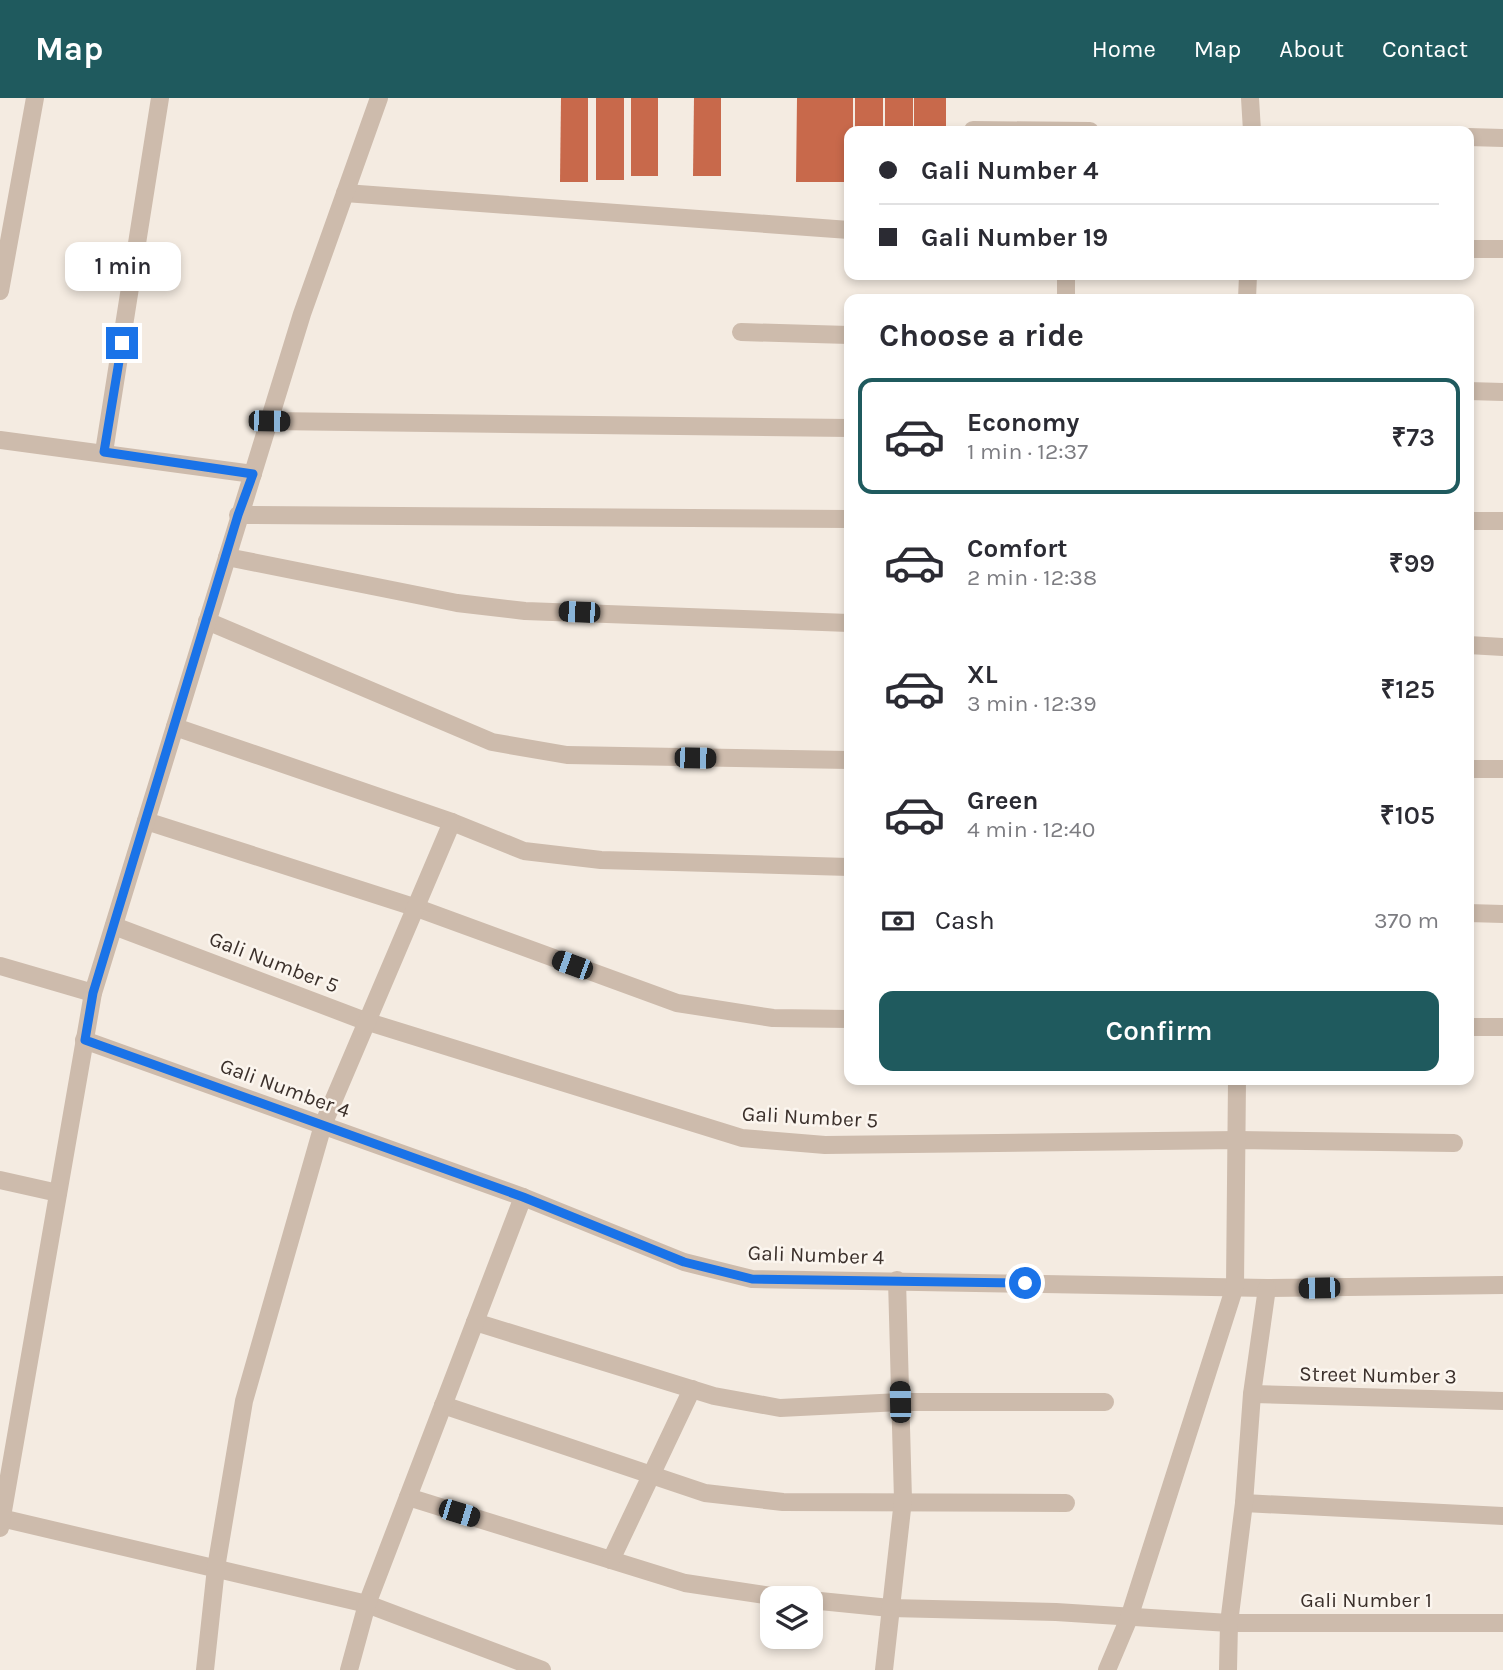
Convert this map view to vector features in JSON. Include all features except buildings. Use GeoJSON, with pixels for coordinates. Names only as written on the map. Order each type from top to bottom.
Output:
{"type":"FeatureCollection","features":[{"type":"Feature","properties":{"kind":"street"},"geometry":{"type":"LineString","coordinates":[[0,291],[35,98]]}},
{"type":"Feature","properties":{"kind":"street"},"geometry":{"type":"LineString","coordinates":[[104,452],[160,98]]}},
{"type":"Feature","properties":{"kind":"street"},"geometry":{"type":"LineString","coordinates":[[379,98],[302,314],[93,993],[1,1523],[216,1568],[367,1604],[542,1670]]}},
{"type":"Feature","properties":{"kind":"street"},"geometry":{"type":"LineString","coordinates":[[1250,98],[1252,126]]}},
{"type":"Feature","properties":{"kind":"street"},"geometry":{"type":"LineString","coordinates":[[1474,137],[1503,138]]}},
{"type":"Feature","properties":{"kind":"street"},"geometry":{"type":"LineString","coordinates":[[345,193],[844,230]]}},
{"type":"Feature","properties":{"kind":"street"},"geometry":{"type":"LineString","coordinates":[[1474,249],[1503,249]]}},
{"type":"Feature","properties":{"kind":"street"},"geometry":{"type":"LineString","coordinates":[[741,332],[844,335]]}},
{"type":"Feature","properties":{"kind":"street"},"geometry":{"type":"LineString","coordinates":[[1474,391],[1503,392]]}},
{"type":"Feature","properties":{"kind":"street"},"geometry":{"type":"LineString","coordinates":[[269,421],[844,429]]}},
{"type":"Feature","properties":{"kind":"street"},"geometry":{"type":"LineString","coordinates":[[0,440],[253,474]]}},
{"type":"Feature","properties":{"kind":"street"},"geometry":{"type":"LineString","coordinates":[[238,515],[844,519]]}},
{"type":"Feature","properties":{"kind":"street"},"geometry":{"type":"LineString","coordinates":[[1474,520],[1503,521]]}},
{"type":"Feature","properties":{"kind":"street"},"geometry":{"type":"LineString","coordinates":[[227,557],[485,606],[844,622]]}},
{"type":"Feature","properties":{"kind":"street"},"geometry":{"type":"LineString","coordinates":[[208,621],[468,733],[524,750],[567,755],[844,760]]}},
{"type":"Feature","properties":{"kind":"street"},"geometry":{"type":"LineString","coordinates":[[1474,645],[1503,647]]}},
{"type":"Feature","properties":{"kind":"street"},"geometry":{"type":"LineString","coordinates":[[175,727],[452,822],[524,851],[557,856],[844,867]]}},
{"type":"Feature","properties":{"kind":"street"},"geometry":{"type":"LineString","coordinates":[[1474,769],[1503,769]]}},
{"type":"Feature","properties":{"kind":"street"},"geometry":{"type":"LineString","coordinates":[[146,821],[417,908],[677,1003],[773,1018],[844,1019]]}},
{"type":"Feature","properties":{"kind":"street"},"geometry":{"type":"LineString","coordinates":[[205,1670],[216,1568],[244,1401],[323,1125],[452,822]]}},
{"type":"Feature","properties":{"kind":"street"},"geometry":{"type":"LineString","coordinates":[[1474,913],[1503,914]]}},
{"type":"Feature","properties":{"kind":"street","name":"Gali Number 5"},"geometry":{"type":"LineString","coordinates":[[114,926],[365,1021],[742,1138],[825,1145],[1237,1140],[1454,1143]]}},
{"type":"Feature","properties":{"kind":"street"},"geometry":{"type":"LineString","coordinates":[[0,965],[93,993]]}},
{"type":"Feature","properties":{"kind":"street"},"geometry":{"type":"LineString","coordinates":[[1474,1027],[1503,1027]]}},
{"type":"Feature","properties":{"kind":"street","name":"Gali Number 4"},"geometry":{"type":"LineString","coordinates":[[85,1040],[523,1197],[684,1262],[752,1279],[1267,1288],[1503,1285]]}},
{"type":"Feature","properties":{"kind":"street"},"geometry":{"type":"LineString","coordinates":[[1107,1670],[1129,1618],[1235,1286],[1237,1085]]}},
{"type":"Feature","properties":{"kind":"street"},"geometry":{"type":"LineString","coordinates":[[0,1180],[58,1192]]}},
{"type":"Feature","properties":{"kind":"street"},"geometry":{"type":"LineString","coordinates":[[349,1670],[367,1604],[523,1197]]}},
{"type":"Feature","properties":{"kind":"street"},"geometry":{"type":"LineString","coordinates":[[884,1670],[903,1500],[897,1280]]}},
{"type":"Feature","properties":{"kind":"street"},"geometry":{"type":"LineString","coordinates":[[1228,1670],[1229,1623],[1244,1503],[1252,1394],[1267,1288]]}},
{"type":"Feature","properties":{"kind":"street"},"geometry":{"type":"LineString","coordinates":[[475,1322],[692,1389],[780,1408],[900,1402],[1105,1402]]}},
{"type":"Feature","properties":{"kind":"street"},"geometry":{"type":"LineString","coordinates":[[611,1560],[692,1389]]}},
{"type":"Feature","properties":{"kind":"street","name":"Street Number 3"},"geometry":{"type":"LineString","coordinates":[[1252,1394],[1503,1401]]}},
{"type":"Feature","properties":{"kind":"street"},"geometry":{"type":"LineString","coordinates":[[443,1405],[705,1493],[783,1502],[903,1500],[1066,1503]]}},
{"type":"Feature","properties":{"kind":"street"},"geometry":{"type":"LineString","coordinates":[[408,1497],[685,1583],[760,1594]]}},
{"type":"Feature","properties":{"kind":"street"},"geometry":{"type":"LineString","coordinates":[[1244,1503],[1503,1516]]}},
{"type":"Feature","properties":{"kind":"street","name":"Gali Number 1"},"geometry":{"type":"LineString","coordinates":[[823,1601],[890,1608],[1229,1623],[1503,1623]]}},
{"type":"Feature","properties":{"kind":"route"},"geometry":{"type":"LineString","coordinates":[[122,343],[104,452],[253,474],[238,515],[93,993],[85,1040],[523,1197],[684,1262],[752,1279],[1025,1283]]}}]}
